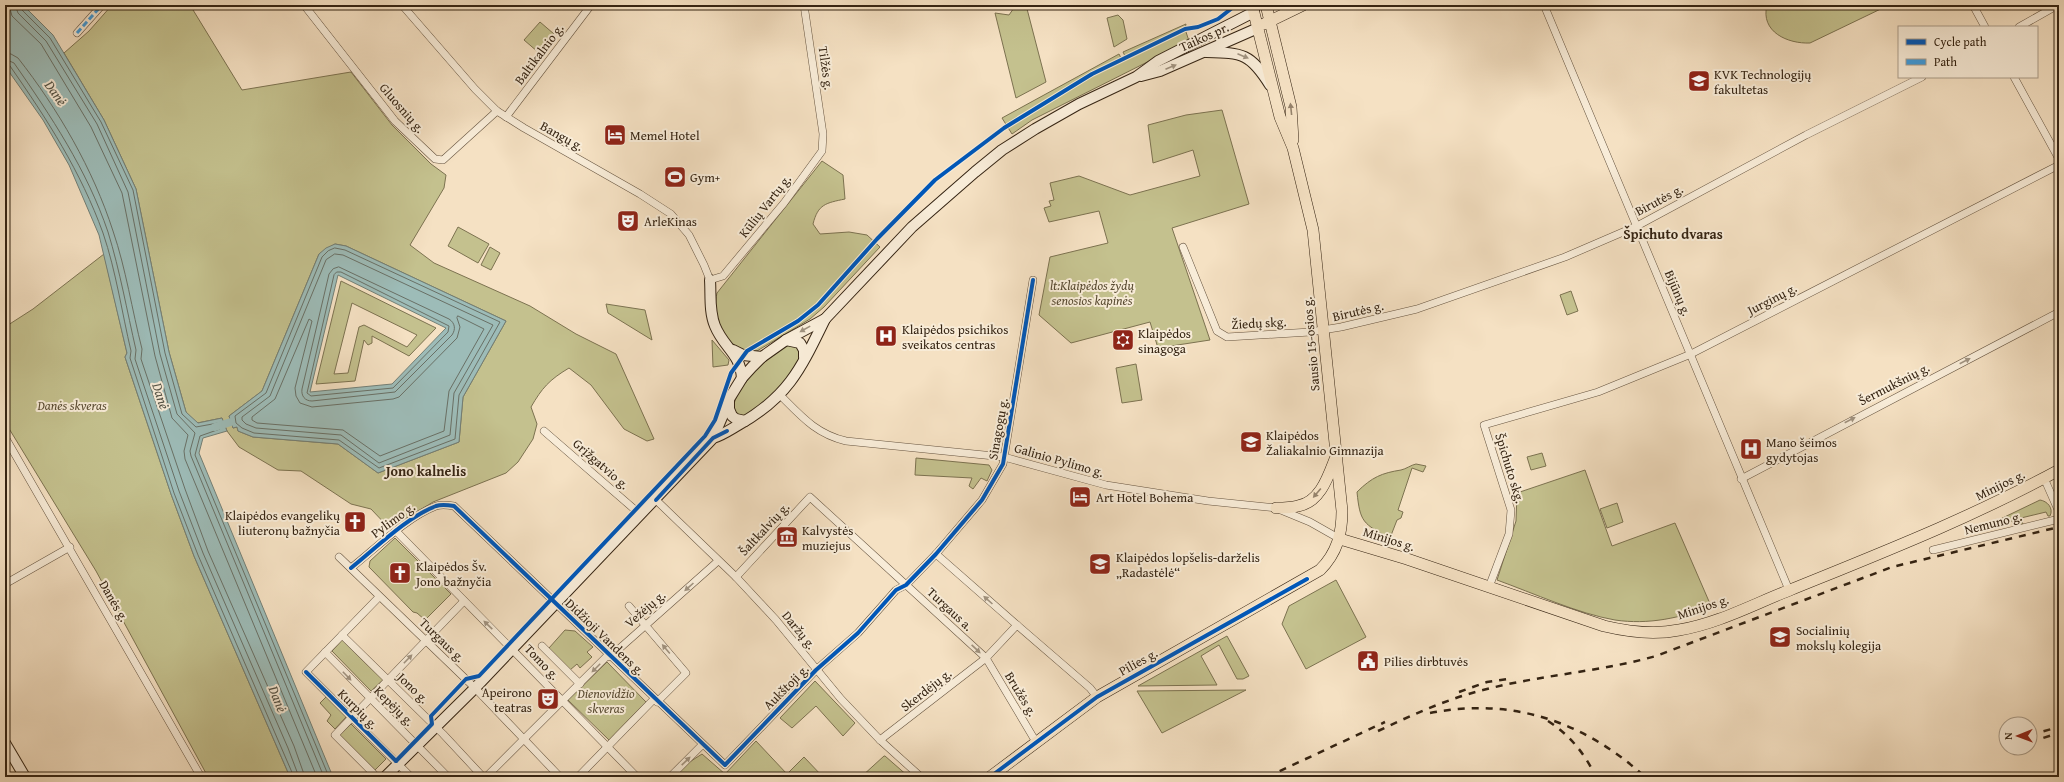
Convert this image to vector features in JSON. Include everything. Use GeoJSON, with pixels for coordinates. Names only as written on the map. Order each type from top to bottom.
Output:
{"type":"FeatureCollection","features":[{"type":"Feature","properties":{"kind":"main road","name":"Taikos pr."},"geometry":{"type":"LineString","coordinates":[[1258,28],[1303,5]]}},
{"type":"Feature","properties":{"kind":"main road","name":"Taikos pr."},"geometry":{"type":"LineString","coordinates":[[1253,9],[1267,6]]}},
{"type":"Feature","properties":{"kind":"main road","name":"Sausio 15-osios g."},"geometry":{"type":"LineString","coordinates":[[1267,6],[1291,107],[1293,148]]}},
{"type":"Feature","properties":{"kind":"main road","name":"Sausio 15-osios g."},"geometry":{"type":"LineString","coordinates":[[1253,9],[1280,117],[1293,148],[1313,230],[1342,511],[1340,539]]}},
{"type":"Feature","properties":{"kind":"main road"},"geometry":{"type":"LineString","coordinates":[[1276,508],[1299,506],[1309,502],[1322,488],[1336,459]]}},
{"type":"Feature","properties":{"kind":"main road","name":"Minijos g."},"geometry":{"type":"LineString","coordinates":[[1340,539],[1604,626],[1625,631],[1651,633],[1692,628],[1789,590],[1944,526],[2059,470]]}},
{"type":"Feature","properties":{"kind":"main road","name":"Pilies g."},"geometry":{"type":"LineString","coordinates":[[990,777],[1097,697],[1314,574],[1327,562],[1340,539]]}},
{"type":"Feature","properties":{"kind":"street"},"geometry":{"type":"LineString","coordinates":[[77,32],[102,5]]}},
{"type":"Feature","properties":{"kind":"street","name":"Gluosnių g."},"geometry":{"type":"LineString","coordinates":[[304,5],[394,121],[435,159],[443,160],[497,111]]}},
{"type":"Feature","properties":{"kind":"street","name":"Bangų g."},"geometry":{"type":"LineString","coordinates":[[402,5],[475,89],[497,111],[661,207],[680,223],[689,235],[710,280]]}},
{"type":"Feature","properties":{"kind":"street","name":"Baltikalnio g."},"geometry":{"type":"LineString","coordinates":[[506,117],[591,5]]}},
{"type":"Feature","properties":{"kind":"street","name":"Tilžės g."},"geometry":{"type":"LineString","coordinates":[[804,5],[823,134]]}},
{"type":"Feature","properties":{"kind":"street","name":"Bijūnų g."},"geometry":{"type":"LineString","coordinates":[[1544,5],[1691,354],[1741,479],[1789,590]]}},
{"type":"Feature","properties":{"kind":"street"},"geometry":{"type":"LineString","coordinates":[[1973,5],[1984,26]]}},
{"type":"Feature","properties":{"kind":"street"},"geometry":{"type":"LineString","coordinates":[[2021,26],[2058,5]]}},
{"type":"Feature","properties":{"kind":"street","name":"Taikos pr."},"geometry":{"type":"LineString","coordinates":[[713,438],[745,421],[769,405],[780,395],[793,379],[824,319],[912,227],[940,201],[1002,150],[1079,104],[1136,77],[1158,61],[1253,9]]}},
{"type":"Feature","properties":{"kind":"street","name":"Taikos pr."},"geometry":{"type":"LineString","coordinates":[[1136,77],[1160,71],[1258,28]]}},
{"type":"Feature","properties":{"kind":"street"},"geometry":{"type":"LineString","coordinates":[[1204,52],[1238,54],[1247,57],[1262,72],[1273,89]]}},
{"type":"Feature","properties":{"kind":"street","name":"Birutės g."},"geometry":{"type":"LineString","coordinates":[[1324,331],[1417,309],[1565,257],[1637,226],[1806,135],[1920,78]]}},
{"type":"Feature","properties":{"kind":"street"},"geometry":{"type":"LineString","coordinates":[[2015,78],[2056,147],[2059,159]]}},
{"type":"Feature","properties":{"kind":"street","name":"Kūlių Vartų g."},"geometry":{"type":"LineString","coordinates":[[710,280],[723,276],[784,202],[822,151],[823,134]]}},
{"type":"Feature","properties":{"kind":"street","name":"Jurginų g."},"geometry":{"type":"LineString","coordinates":[[1484,425],[1598,392],[1691,354],[2059,165]]}},
{"type":"Feature","properties":{"kind":"street","name":"Žiedų skg."},"geometry":{"type":"LineString","coordinates":[[1183,247],[1217,331],[1227,337],[1324,331]]}},
{"type":"Feature","properties":{"kind":"street"},"geometry":{"type":"LineString","coordinates":[[710,280],[711,313],[714,325],[720,337],[739,360],[742,378]]}},
{"type":"Feature","properties":{"kind":"street","name":"Sinagogų g."},"geometry":{"type":"LineString","coordinates":[[896,590],[906,584],[936,554],[982,500],[1000,471],[1004,457],[1033,280]]}},
{"type":"Feature","properties":{"kind":"street","name":"Šermukšnių g."},"geometry":{"type":"LineString","coordinates":[[1741,479],[2059,312]]}},
{"type":"Feature","properties":{"kind":"street","name":"Taikos pr."},"geometry":{"type":"LineString","coordinates":[[713,438],[730,399],[742,378],[762,357],[786,340],[824,319]]}},
{"type":"Feature","properties":{"kind":"street"},"geometry":{"type":"LineString","coordinates":[[786,340],[800,342],[804,350],[804,357]]}},
{"type":"Feature","properties":{"kind":"street"},"geometry":{"type":"LineString","coordinates":[[730,348],[743,355],[762,357]]}},
{"type":"Feature","properties":{"kind":"street","name":"Galinio Pylimo g."},"geometry":{"type":"LineString","coordinates":[[780,395],[821,433],[833,438],[846,441],[1004,457],[1106,485],[1208,501],[1276,508],[1310,522],[1340,539]]}},
{"type":"Feature","properties":{"kind":"street"},"geometry":{"type":"LineString","coordinates":[[730,399],[729,409],[732,416],[736,419],[745,421]]}},
{"type":"Feature","properties":{"kind":"street","name":"Špichuto skg."},"geometry":{"type":"LineString","coordinates":[[1484,425],[1512,510],[1509,534],[1489,587]]}},
{"type":"Feature","properties":{"kind":"street","name":"Grįžgatvio g."},"geometry":{"type":"LineString","coordinates":[[544,431],[641,515]]}},
{"type":"Feature","properties":{"kind":"street","name":"Danės g."},"geometry":{"type":"LineString","coordinates":[[5,437],[70,547],[201,777]]}},
{"type":"Feature","properties":{"kind":"street"},"geometry":{"type":"LineString","coordinates":[[385,777],[476,688],[656,500],[713,438]]}},
{"type":"Feature","properties":{"kind":"street"},"geometry":{"type":"LineString","coordinates":[[2044,478],[2059,512]]}},
{"type":"Feature","properties":{"kind":"street","name":"Šaltkalvių g."},"geometry":{"type":"LineString","coordinates":[[736,577],[810,497]]}},
{"type":"Feature","properties":{"kind":"street","name":"Turgaus a."},"geometry":{"type":"LineString","coordinates":[[810,497],[986,658]]}},
{"type":"Feature","properties":{"kind":"street","name":"Daržų g."},"geometry":{"type":"LineString","coordinates":[[656,500],[736,577],[776,620],[816,670],[880,740],[922,777]]}},
{"type":"Feature","properties":{"kind":"street","name":"Pylimo g."},"geometry":{"type":"LineString","coordinates":[[351,568],[396,531],[426,511],[437,506],[454,506]]}},
{"type":"Feature","properties":{"kind":"street","name":"Didžioji Vandens g."},"geometry":{"type":"LineString","coordinates":[[454,506],[702,745],[725,765]]}},
{"type":"Feature","properties":{"kind":"street","name":"Nemuno g."},"geometry":{"type":"LineString","coordinates":[[1933,550],[2059,519]]}},
{"type":"Feature","properties":{"kind":"street","name":"Tomo g."},"geometry":{"type":"LineString","coordinates":[[396,531],[637,777]]}},
{"type":"Feature","properties":{"kind":"street"},"geometry":{"type":"LineString","coordinates":[[5,584],[70,547]]}},
{"type":"Feature","properties":{"kind":"street"},"geometry":{"type":"LineString","coordinates":[[936,554],[1090,688],[1097,697]]}},
{"type":"Feature","properties":{"kind":"street","name":"Turgaus g."},"geometry":{"type":"LineString","coordinates":[[339,557],[379,597],[476,688],[560,777]]}},
{"type":"Feature","properties":{"kind":"street","name":"Vežėjų g."},"geometry":{"type":"LineString","coordinates":[[485,777],[606,658],[611,656],[718,561]]}},
{"type":"Feature","properties":{"kind":"street","name":"Aukštoji g."},"geometry":{"type":"LineString","coordinates":[[725,765],[816,670],[858,632],[896,590]]}},
{"type":"Feature","properties":{"kind":"street","name":"Kurpių g."},"geometry":{"type":"LineString","coordinates":[[379,597],[306,672],[411,777]]}},
{"type":"Feature","properties":{"kind":"street"},"geometry":{"type":"LineString","coordinates":[[374,774],[335,735],[464,601]]}},
{"type":"Feature","properties":{"kind":"street"},"geometry":{"type":"LineString","coordinates":[[578,777],[656,700],[686,673],[629,606]]}},
{"type":"Feature","properties":{"kind":"street"},"geometry":{"type":"LineString","coordinates":[[986,658],[1018,626]]}},
{"type":"Feature","properties":{"kind":"street","name":"Jono g."},"geometry":{"type":"LineString","coordinates":[[342,635],[485,777]]}},
{"type":"Feature","properties":{"kind":"street"},"geometry":{"type":"LineString","coordinates":[[542,646],[580,684]]}},
{"type":"Feature","properties":{"kind":"street","name":"Kepėjų g."},"geometry":{"type":"LineString","coordinates":[[325,652],[448,777]]}},
{"type":"Feature","properties":{"kind":"street","name":"Skerdėjų g."},"geometry":{"type":"LineString","coordinates":[[880,740],[986,658]]}},
{"type":"Feature","properties":{"kind":"street","name":"Bružės g."},"geometry":{"type":"LineString","coordinates":[[986,658],[1036,742]]}},
{"type":"Feature","properties":{"kind":"street"},"geometry":{"type":"LineString","coordinates":[[5,743],[25,777]]}},
{"type":"Feature","properties":{"kind":"street"},"geometry":{"type":"LineString","coordinates":[[670,777],[702,745]]}},
{"type":"Feature","properties":{"kind":"green space"},"geometry":{"type":"Polygon","coordinates":[[[112,5],[190,5],[242,90],[351,72],[392,125],[431,164],[446,175],[444,188],[410,245],[434,263],[530,306],[576,334],[616,354],[654,439],[647,441],[624,429],[591,385],[569,368],[556,376],[543,389],[535,400],[531,407],[537,424],[533,439],[518,462],[506,473],[433,502],[390,529],[371,509],[351,504],[301,471],[278,470],[239,447],[227,431],[222,418],[197,423],[186,412],[169,352],[136,189],[104,120],[64,53],[89,31],[112,5]],[[335,244],[319,254],[262,391],[229,416],[233,428],[237,427],[238,431],[253,437],[338,444],[378,473],[459,442],[463,397],[506,321],[346,246],[335,244]]]}},
{"type":"Feature","properties":{"kind":"green space"},"geometry":{"type":"Polygon","coordinates":[[[1016,5],[1026,5],[1046,82],[1016,98],[995,13],[1009,15],[1016,5]]]}},
{"type":"Feature","properties":{"kind":"green space"},"geometry":{"type":"Polygon","coordinates":[[[1767,5],[1889,5],[1810,43],[1802,43],[1785,39],[1772,29],[1766,14],[1767,5]]]}},
{"type":"Feature","properties":{"kind":"green space"},"geometry":{"type":"Polygon","coordinates":[[[1118,15],[1123,20],[1127,39],[1114,47],[1107,18],[1118,15]]]}},
{"type":"Feature","properties":{"kind":"green space"},"geometry":{"type":"Polygon","coordinates":[[[540,22],[554,34],[538,52],[524,40],[540,22]]]}},
{"type":"Feature","properties":{"kind":"green space"},"geometry":{"type":"Polygon","coordinates":[[[1186,24],[1185,29],[1189,41],[1032,120],[1012,134],[1002,118],[1119,54],[1121,58],[1125,56],[1123,52],[1186,24]]]}},
{"type":"Feature","properties":{"kind":"green space","name":"lt:Klaipėdos žydų senosios kapinės"},"geometry":{"type":"Polygon","coordinates":[[[1222,110],[1249,204],[1172,228],[1210,340],[1158,348],[1150,322],[1071,343],[1039,315],[1050,257],[1108,243],[1099,211],[1049,222],[1044,208],[1051,206],[1049,201],[1054,200],[1050,183],[1079,176],[1130,195],[1200,176],[1193,150],[1153,163],[1148,125],[1186,115],[1222,110]]]}},
{"type":"Feature","properties":{"kind":"green space"},"geometry":{"type":"Polygon","coordinates":[[[822,161],[843,175],[845,199],[828,203],[820,208],[813,224],[820,234],[849,232],[867,235],[880,247],[824,307],[810,319],[757,351],[745,351],[734,345],[718,325],[715,309],[717,293],[822,161]]]}},
{"type":"Feature","properties":{"kind":"green space"},"geometry":{"type":"Polygon","coordinates":[[[458,227],[489,244],[478,263],[448,246],[458,227]]]}},
{"type":"Feature","properties":{"kind":"green space"},"geometry":{"type":"Polygon","coordinates":[[[490,247],[500,253],[491,270],[481,265],[490,247]]]}},
{"type":"Feature","properties":{"kind":"green space","name":"Danės skveras"},"geometry":{"type":"Polygon","coordinates":[[[104,254],[127,353],[125,357],[171,494],[194,556],[290,777],[208,777],[96,571],[5,422],[5,327],[33,309],[104,254]]]}},
{"type":"Feature","properties":{"kind":"green space"},"geometry":{"type":"Polygon","coordinates":[[[341,281],[436,328],[409,356],[372,336],[372,343],[368,345],[364,340],[355,381],[316,384],[341,281]],[[352,303],[334,374],[348,373],[359,327],[364,325],[407,347],[417,335],[352,303]]]}},
{"type":"Feature","properties":{"kind":"green space"},"geometry":{"type":"Polygon","coordinates":[[[1571,291],[1578,311],[1567,315],[1560,295],[1571,291]]]}},
{"type":"Feature","properties":{"kind":"green space"},"geometry":{"type":"Polygon","coordinates":[[[606,304],[645,310],[652,340],[608,313],[606,304]]]}},
{"type":"Feature","properties":{"kind":"green space"},"geometry":{"type":"Polygon","coordinates":[[[712,340],[729,360],[728,365],[713,367],[712,340]]]}},
{"type":"Feature","properties":{"kind":"green space"},"geometry":{"type":"Polygon","coordinates":[[[789,345],[795,345],[801,353],[793,371],[777,391],[758,409],[748,414],[740,417],[733,412],[734,403],[738,393],[753,372],[771,355],[789,345]]]}},
{"type":"Feature","properties":{"kind":"green space"},"geometry":{"type":"Polygon","coordinates":[[[1136,364],[1142,400],[1122,403],[1116,368],[1136,364]]]}},
{"type":"Feature","properties":{"kind":"green space"},"geometry":{"type":"Polygon","coordinates":[[[1542,453],[1546,466],[1531,470],[1527,457],[1542,453]]]}},
{"type":"Feature","properties":{"kind":"green space"},"geometry":{"type":"Polygon","coordinates":[[[916,458],[989,465],[992,470],[987,481],[981,478],[973,489],[969,486],[972,478],[915,475],[916,458]]]}},
{"type":"Feature","properties":{"kind":"green space"},"geometry":{"type":"Polygon","coordinates":[[[1416,464],[1426,466],[1423,472],[1412,468],[1398,510],[1403,512],[1401,518],[1397,520],[1390,538],[1374,529],[1364,521],[1360,510],[1357,492],[1378,476],[1416,464]]]}},
{"type":"Feature","properties":{"kind":"green space"},"geometry":{"type":"Polygon","coordinates":[[[1585,470],[1612,546],[1675,523],[1711,606],[1688,614],[1652,621],[1640,622],[1615,620],[1571,608],[1497,580],[1516,521],[1517,493],[1585,470]]]}},
{"type":"Feature","properties":{"kind":"green space"},"geometry":{"type":"Polygon","coordinates":[[[2040,500],[2049,505],[2051,510],[2050,516],[2048,516],[2046,512],[2021,518],[2023,524],[2014,526],[2012,521],[1970,531],[1992,523],[2040,500]]]}},
{"type":"Feature","properties":{"kind":"green space"},"geometry":{"type":"Polygon","coordinates":[[[1617,503],[1623,522],[1607,528],[1600,509],[1617,503]]]}},
{"type":"Feature","properties":{"kind":"green space"},"geometry":{"type":"Polygon","coordinates":[[[395,538],[451,594],[425,620],[417,613],[413,612],[369,567],[370,561],[395,538]]]}},
{"type":"Feature","properties":{"kind":"green space"},"geometry":{"type":"Polygon","coordinates":[[[1336,580],[1366,637],[1306,669],[1282,624],[1289,606],[1336,580]]]}},
{"type":"Feature","properties":{"kind":"green space"},"geometry":{"type":"Polygon","coordinates":[[[565,630],[575,631],[593,647],[587,652],[592,657],[580,668],[577,664],[570,670],[549,648],[565,630]]]}},
{"type":"Feature","properties":{"kind":"green space"},"geometry":{"type":"Polygon","coordinates":[[[1227,636],[1249,676],[1243,679],[1237,679],[1219,645],[1201,656],[1217,685],[1138,686],[1227,636]]]}},
{"type":"Feature","properties":{"kind":"green space"},"geometry":{"type":"Polygon","coordinates":[[[342,640],[383,680],[371,691],[332,651],[342,640]]]}},
{"type":"Feature","properties":{"kind":"green space","name":"Dienovidžio skveras"},"geometry":{"type":"Polygon","coordinates":[[[607,662],[646,702],[609,740],[568,700],[607,662]]]}},
{"type":"Feature","properties":{"kind":"green space"},"geometry":{"type":"Polygon","coordinates":[[[815,681],[855,723],[843,736],[816,706],[792,728],[780,718],[815,681]]]}},
{"type":"Feature","properties":{"kind":"green space"},"geometry":{"type":"Polygon","coordinates":[[[1246,690],[1162,733],[1137,691],[1246,690]]]}},
{"type":"Feature","properties":{"kind":"green space"},"geometry":{"type":"Polygon","coordinates":[[[326,697],[346,717],[335,729],[327,721],[331,715],[320,703],[326,697]]]}},
{"type":"Feature","properties":{"kind":"green space"},"geometry":{"type":"Polygon","coordinates":[[[351,724],[386,759],[375,770],[340,735],[351,724]]]}},
{"type":"Feature","properties":{"kind":"green space"},"geometry":{"type":"Polygon","coordinates":[[[756,741],[787,774],[804,757],[823,777],[675,777],[688,763],[702,754],[725,774],[756,741]]]}},
{"type":"Feature","properties":{"kind":"green space"},"geometry":{"type":"Polygon","coordinates":[[[885,756],[909,777],[861,777],[885,756]]]}},
{"type":"Feature","properties":{"kind":"water","name":"Danė"},"geometry":{"type":"Polygon","coordinates":[[[5,5],[23,5],[53,35],[104,120],[136,189],[169,352],[186,412],[198,423],[222,418],[227,431],[203,438],[199,453],[333,777],[290,777],[194,556],[171,494],[125,357],[127,353],[99,235],[69,165],[43,120],[5,66],[5,5]]]}},
{"type":"Feature","properties":{"kind":"water"},"geometry":{"type":"Polygon","coordinates":[[[335,244],[346,246],[506,321],[463,397],[459,442],[378,473],[338,444],[253,437],[238,431],[237,427],[233,428],[229,416],[262,391],[319,254],[326,248],[335,244]],[[338,275],[310,392],[392,384],[446,328],[338,275]]]}},
{"type":"Feature","properties":{"kind":"waterway"},"geometry":{"type":"LineString","coordinates":[[215,427],[231,422]]}},
{"type":"Feature","properties":{"kind":"railway"},"geometry":{"type":"LineString","coordinates":[[1378,731],[1417,713],[1483,690],[1613,666],[1656,656],[1892,567],[2059,527]]}},
{"type":"Feature","properties":{"kind":"railway"},"geometry":{"type":"LineString","coordinates":[[1459,692],[1487,682],[1507,679]]}},
{"type":"Feature","properties":{"kind":"railway"},"geometry":{"type":"LineString","coordinates":[[1430,713],[1460,709],[1489,708],[1518,711],[1545,718],[1572,728],[1597,741],[1622,758],[1645,777]]}},
{"type":"Feature","properties":{"kind":"railway"},"geometry":{"type":"LineString","coordinates":[[1548,721],[1570,739],[1582,753],[1596,777]]}},
{"type":"Feature","properties":{"kind":"railway"},"geometry":{"type":"LineString","coordinates":[[1267,777],[1385,722]]}},
{"type":"Feature","properties":{"kind":"railway"},"geometry":{"type":"LineString","coordinates":[[2038,733],[2059,727]]}},
{"type":"Feature","properties":{"kind":"railway"},"geometry":{"type":"LineString","coordinates":[[2038,740],[2059,733]]}},
{"type":"Feature","properties":{"kind":"marked path"},"geometry":{"type":"LineString","coordinates":[[77,33],[102,5]]}},
{"type":"Feature","properties":{"kind":"cycle path"},"geometry":{"type":"LineString","coordinates":[[396,761],[432,724],[431,716],[466,679],[479,676],[705,436],[715,420],[731,373],[747,351],[798,321],[818,305],[877,239],[935,180],[1004,128],[1092,74],[1185,29],[1198,27],[1218,19],[1236,5]]}},
{"type":"Feature","properties":{"kind":"cycle path"},"geometry":{"type":"LineString","coordinates":[[351,568],[403,525],[425,511],[436,506],[454,506],[725,765],[816,670],[858,633],[896,590],[906,585],[936,554],[982,500],[1003,464],[1033,280]]}},
{"type":"Feature","properties":{"kind":"cycle path"},"geometry":{"type":"LineString","coordinates":[[656,500],[713,438],[727,431]]}},
{"type":"Feature","properties":{"kind":"cycle path"},"geometry":{"type":"LineString","coordinates":[[990,777],[1097,697],[1307,579]]}},
{"type":"Feature","properties":{"kind":"cycle path"},"geometry":{"type":"LineString","coordinates":[[306,672],[396,761]]}},
{"type":"Feature","properties":{"kind":"place","name":"KVK Technologijų fakultetas"},"geometry":{"type":"Point","coordinates":[1699,81]}},
{"type":"Feature","properties":{"kind":"place","name":"Memel Hotel"},"geometry":{"type":"Point","coordinates":[615,135]}},
{"type":"Feature","properties":{"kind":"place","name":"Gym+"},"geometry":{"type":"Point","coordinates":[675,177]}},
{"type":"Feature","properties":{"kind":"place","name":"ArleKinas"},"geometry":{"type":"Point","coordinates":[628,221]}},
{"type":"Feature","properties":{"kind":"place","name":"Klaipėdos psichikos sveikatos centras"},"geometry":{"type":"Point","coordinates":[886,336]}},
{"type":"Feature","properties":{"kind":"place","name":"Klaipėdos sinagoga"},"geometry":{"type":"Point","coordinates":[1123,340]}},
{"type":"Feature","properties":{"kind":"place","name":"Klaipėdos Žaliakalnio Gimnazija"},"geometry":{"type":"Point","coordinates":[1251,442]}},
{"type":"Feature","properties":{"kind":"place","name":"Mano šeimos gydytojas"},"geometry":{"type":"Point","coordinates":[1751,449]}},
{"type":"Feature","properties":{"kind":"place","name":"Art Hotel Bohema"},"geometry":{"type":"Point","coordinates":[1080,497]}},
{"type":"Feature","properties":{"kind":"place","name":"Klaipėdos evangelikų liuteronų bažnyčia"},"geometry":{"type":"Point","coordinates":[355,522]}},
{"type":"Feature","properties":{"kind":"place","name":"Kalvystės muziejus"},"geometry":{"type":"Point","coordinates":[787,537]}},
{"type":"Feature","properties":{"kind":"place","name":"Klaipėdos lopšelis-darželis „Radastėlė“"},"geometry":{"type":"Point","coordinates":[1100,564]}},
{"type":"Feature","properties":{"kind":"place","name":"Klaipėdos Šv. Jono bažnyčia"},"geometry":{"type":"Point","coordinates":[400,573]}},
{"type":"Feature","properties":{"kind":"place","name":"Socialinių mokslų kolegija"},"geometry":{"type":"Point","coordinates":[1780,637]}},
{"type":"Feature","properties":{"kind":"place","name":"Pilies dirbtuvės"},"geometry":{"type":"Point","coordinates":[1368,661]}},
{"type":"Feature","properties":{"kind":"place","name":"Apeirono teatras"},"geometry":{"type":"Point","coordinates":[548,699]}},
{"type":"Feature","properties":{"kind":"district","name":"Špichuto dvaras"},"geometry":{"type":"Point","coordinates":[1673,234]}},
{"type":"Feature","properties":{"kind":"district","name":"Jono kalnelis"},"geometry":{"type":"Point","coordinates":[426,471]}}]}
